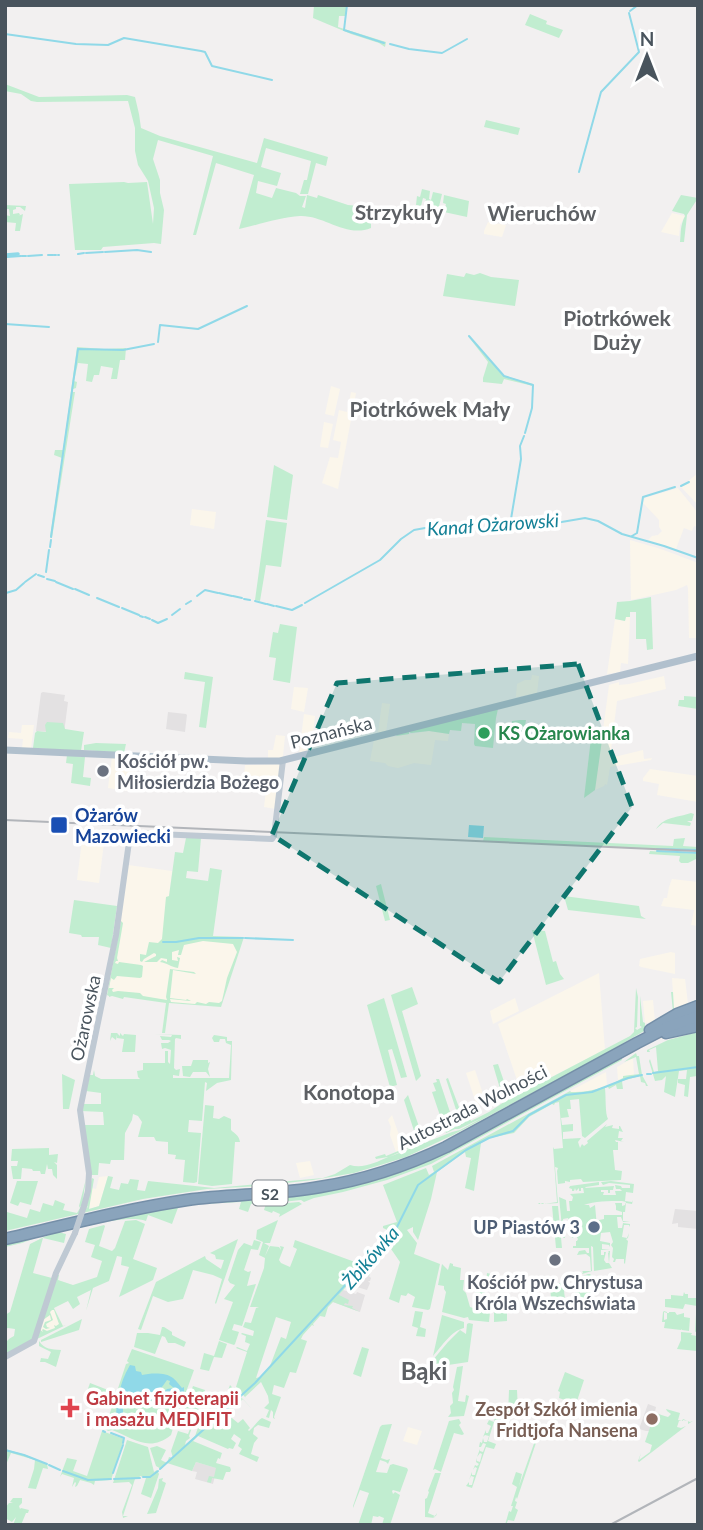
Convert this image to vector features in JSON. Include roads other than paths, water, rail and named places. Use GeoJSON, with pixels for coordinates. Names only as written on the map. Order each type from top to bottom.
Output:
{"type":"FeatureCollection","features":[{"type":"Feature","properties":{"kind":"highway","name":"S2"},"geometry":{"type":"LineString","coordinates":[[5,1239],[116,1213],[194,1199],[318,1188],[377,1174],[446,1147],[617,1052],[698,1011]]}},
{"type":"Feature","properties":{"kind":"highway"},"geometry":{"type":"LineString","coordinates":[[617,1052],[655,1037],[698,1026]]}},
{"type":"Feature","properties":{"kind":"highway","name":"Autostrada Wolności"},"geometry":{"type":"LineString","coordinates":[[5,1234],[152,1201],[308,1184],[371,1171],[457,1137],[617,1052]]}},
{"type":"Feature","properties":{"kind":"main road","name":"Poznańska"},"geometry":{"type":"LineString","coordinates":[[5,750],[271,762],[698,658]]}},
{"type":"Feature","properties":{"kind":"main road","name":"Ożarowska"},"geometry":{"type":"LineString","coordinates":[[5,1357],[34,1341],[54,1279],[75,1233],[88,1191],[89,1173],[80,1110],[114,943],[130,835],[134,833],[266,840],[274,837],[283,760]]}},
{"type":"Feature","properties":{"kind":"water"},"geometry":{"type":"Polygon","coordinates":[[[469,825],[484,826],[483,838],[468,837],[469,825]]]}},
{"type":"Feature","properties":{"kind":"water"},"geometry":{"type":"Polygon","coordinates":[[[130,1365],[135,1366],[136,1371],[142,1375],[170,1376],[184,1387],[184,1392],[175,1396],[163,1393],[174,1388],[167,1380],[150,1402],[127,1394],[121,1401],[125,1422],[123,1427],[115,1424],[121,1387],[130,1365]]]}},
{"type":"Feature","properties":{"kind":"waterway"},"geometry":{"type":"LineString","coordinates":[[347,5],[344,30],[384,43]]}},
{"type":"Feature","properties":{"kind":"waterway"},"geometry":{"type":"LineString","coordinates":[[630,11],[638,5]]}},
{"type":"Feature","properties":{"kind":"waterway"},"geometry":{"type":"LineString","coordinates":[[579,172],[601,92],[639,52],[629,13]]}},
{"type":"Feature","properties":{"kind":"waterway"},"geometry":{"type":"LineString","coordinates":[[5,34],[76,44],[108,45],[124,38],[201,51],[205,52],[212,66],[272,80]]}},
{"type":"Feature","properties":{"kind":"waterway"},"geometry":{"type":"LineString","coordinates":[[390,44],[442,53],[467,39]]}},
{"type":"Feature","properties":{"kind":"waterway"},"geometry":{"type":"LineString","coordinates":[[86,253],[103,252]]}},
{"type":"Feature","properties":{"kind":"waterway"},"geometry":{"type":"LineString","coordinates":[[105,252],[151,252]]}},
{"type":"Feature","properties":{"kind":"waterway"},"geometry":{"type":"LineString","coordinates":[[78,254],[84,253]]}},
{"type":"Feature","properties":{"kind":"waterway"},"geometry":{"type":"LineString","coordinates":[[6,255],[18,254]]}},
{"type":"Feature","properties":{"kind":"waterway"},"geometry":{"type":"LineString","coordinates":[[28,256],[42,255]]}},
{"type":"Feature","properties":{"kind":"waterway"},"geometry":{"type":"LineString","coordinates":[[48,255],[53,255]]}},
{"type":"Feature","properties":{"kind":"waterway"},"geometry":{"type":"LineString","coordinates":[[7,257],[21,256]]}},
{"type":"Feature","properties":{"kind":"waterway"},"geometry":{"type":"LineString","coordinates":[[158,342],[160,325],[198,329],[247,306]]}},
{"type":"Feature","properties":{"kind":"waterway"},"geometry":{"type":"LineString","coordinates":[[5,324],[49,327]]}},
{"type":"Feature","properties":{"kind":"waterway"},"geometry":{"type":"LineString","coordinates":[[469,336],[504,376],[533,385],[532,408],[525,433]]}},
{"type":"Feature","properties":{"kind":"waterway"},"geometry":{"type":"LineString","coordinates":[[51,537],[78,349],[123,350],[154,344]]}},
{"type":"Feature","properties":{"kind":"waterway"},"geometry":{"type":"LineString","coordinates":[[510,525],[521,459],[520,446],[524,436]]}},
{"type":"Feature","properties":{"kind":"waterway"},"geometry":{"type":"LineString","coordinates":[[681,486],[689,482]]}},
{"type":"Feature","properties":{"kind":"waterway"},"geometry":{"type":"LineString","coordinates":[[632,536],[637,533],[643,497],[675,487]]}},
{"type":"Feature","properties":{"kind":"waterway","name":"Kanał Ożarowski"},"geometry":{"type":"LineString","coordinates":[[305,603],[380,560],[414,530],[425,528],[544,525],[585,518],[598,521],[622,534],[698,558]]}},
{"type":"Feature","properties":{"kind":"waterway"},"geometry":{"type":"LineString","coordinates":[[50,547],[51,540]]}},
{"type":"Feature","properties":{"kind":"waterway"},"geometry":{"type":"LineString","coordinates":[[46,572],[49,550]]}},
{"type":"Feature","properties":{"kind":"waterway","name":"Kanał Ożarowski"},"geometry":{"type":"LineString","coordinates":[[25,582],[36,574]]}},
{"type":"Feature","properties":{"kind":"waterway","name":"Kanał Ożarowski"},"geometry":{"type":"LineString","coordinates":[[38,575],[44,577]]}},
{"type":"Feature","properties":{"kind":"waterway","name":"Kanał Ożarowski"},"geometry":{"type":"LineString","coordinates":[[47,579],[55,581]]}},
{"type":"Feature","properties":{"kind":"waterway","name":"Kanał Ożarowski"},"geometry":{"type":"LineString","coordinates":[[56,582],[73,589]]}},
{"type":"Feature","properties":{"kind":"waterway","name":"Kanał Ożarowski"},"geometry":{"type":"LineString","coordinates":[[6,593],[16,590],[24,583]]}},
{"type":"Feature","properties":{"kind":"waterway","name":"Kanał Ożarowski"},"geometry":{"type":"LineString","coordinates":[[75,589],[89,595]]}},
{"type":"Feature","properties":{"kind":"waterway","name":"Kanał Ożarowski"},"geometry":{"type":"LineString","coordinates":[[197,596],[205,590],[218,593]]}},
{"type":"Feature","properties":{"kind":"waterway","name":"Kanał Ożarowski"},"geometry":{"type":"LineString","coordinates":[[219,593],[232,596]]}},
{"type":"Feature","properties":{"kind":"waterway","name":"Kanał Ożarowski"},"geometry":{"type":"LineString","coordinates":[[233,596],[242,598]]}},
{"type":"Feature","properties":{"kind":"waterway","name":"Kanał Ożarowski"},"geometry":{"type":"LineString","coordinates":[[97,598],[119,607]]}},
{"type":"Feature","properties":{"kind":"waterway","name":"Kanał Ożarowski"},"geometry":{"type":"LineString","coordinates":[[244,599],[250,600]]}},
{"type":"Feature","properties":{"kind":"waterway","name":"Kanał Ożarowski"},"geometry":{"type":"LineString","coordinates":[[186,604],[191,601]]}},
{"type":"Feature","properties":{"kind":"waterway","name":"Kanał Ożarowski"},"geometry":{"type":"LineString","coordinates":[[255,601],[266,604]]}},
{"type":"Feature","properties":{"kind":"waterway","name":"Kanał Ożarowski"},"geometry":{"type":"LineString","coordinates":[[267,604],[274,606]]}},
{"type":"Feature","properties":{"kind":"waterway","name":"Kanał Ożarowski"},"geometry":{"type":"LineString","coordinates":[[276,606],[292,610],[302,605]]}},
{"type":"Feature","properties":{"kind":"waterway","name":"Kanał Ożarowski"},"geometry":{"type":"LineString","coordinates":[[122,608],[139,615]]}},
{"type":"Feature","properties":{"kind":"waterway","name":"Kanał Ożarowski"},"geometry":{"type":"LineString","coordinates":[[172,615],[180,609]]}},
{"type":"Feature","properties":{"kind":"waterway","name":"Kanał Ożarowski"},"geometry":{"type":"LineString","coordinates":[[145,617],[150,619]]}},
{"type":"Feature","properties":{"kind":"waterway","name":"Kanał Ożarowski"},"geometry":{"type":"LineString","coordinates":[[152,620],[158,623],[167,619]]}},
{"type":"Feature","properties":{"kind":"waterway"},"geometry":{"type":"LineString","coordinates":[[657,849],[698,850]]}},
{"type":"Feature","properties":{"kind":"waterway"},"geometry":{"type":"LineString","coordinates":[[657,851],[698,853]]}},
{"type":"Feature","properties":{"kind":"waterway"},"geometry":{"type":"LineString","coordinates":[[163,942],[199,938],[243,938]]}},
{"type":"Feature","properties":{"kind":"waterway"},"geometry":{"type":"LineString","coordinates":[[245,938],[293,940]]}},
{"type":"Feature","properties":{"kind":"waterway","name":"Żbikówka"},"geometry":{"type":"LineString","coordinates":[[653,1073],[698,1067]]}},
{"type":"Feature","properties":{"kind":"waterway","name":"Żbikówka"},"geometry":{"type":"LineString","coordinates":[[160,1469],[255,1383],[395,1231],[418,1185],[466,1150],[489,1138],[513,1131],[529,1115],[566,1095],[592,1092],[642,1075]]}},
{"type":"Feature","properties":{"kind":"waterway"},"geometry":{"type":"LineString","coordinates":[[125,1422],[130,1421]]}},
{"type":"Feature","properties":{"kind":"waterway"},"geometry":{"type":"LineString","coordinates":[[111,1433],[124,1438],[123,1443]]}},
{"type":"Feature","properties":{"kind":"waterway"},"geometry":{"type":"LineString","coordinates":[[113,1473],[123,1445]]}},
{"type":"Feature","properties":{"kind":"waterway","name":"Żbikówka"},"geometry":{"type":"LineString","coordinates":[[5,1450],[47,1464]]}},
{"type":"Feature","properties":{"kind":"waterway","name":"Żbikówka"},"geometry":{"type":"LineString","coordinates":[[49,1465],[60,1470]]}},
{"type":"Feature","properties":{"kind":"waterway","name":"Żbikówka"},"geometry":{"type":"LineString","coordinates":[[63,1471],[88,1480],[111,1479]]}},
{"type":"Feature","properties":{"kind":"waterway","name":"Żbikówka"},"geometry":{"type":"LineString","coordinates":[[143,1477],[150,1477],[158,1471]]}},
{"type":"Feature","properties":{"kind":"waterway","name":"Żbikówka"},"geometry":{"type":"LineString","coordinates":[[114,1479],[140,1478]]}},
{"type":"Feature","properties":{"kind":"railway"},"geometry":{"type":"LineString","coordinates":[[5,820],[698,851]]}},
{"type":"Feature","properties":{"kind":"railway"},"geometry":{"type":"LineString","coordinates":[[610,1525],[698,1478]]}},
{"type":"Feature","properties":{"kind":"place","name":"KS Ożarowianka"},"geometry":{"type":"Point","coordinates":[484,733]}},
{"type":"Feature","properties":{"kind":"place","name":"Kościół pw. Miłosierdzia Bożego"},"geometry":{"type":"Point","coordinates":[103,771]}},
{"type":"Feature","properties":{"kind":"place","name":"Ożarów Mazowiecki"},"geometry":{"type":"Point","coordinates":[59,825]}},
{"type":"Feature","properties":{"kind":"place","name":"UP Piastów 3"},"geometry":{"type":"Point","coordinates":[594,1227]}},
{"type":"Feature","properties":{"kind":"place","name":"Kościół pw. Chrystusa Króla Wszechświata"},"geometry":{"type":"Point","coordinates":[555,1260]}},
{"type":"Feature","properties":{"kind":"place","name":"Gabinet fizjoterapii i masażu MEDIFIT"},"geometry":{"type":"Point","coordinates":[70,1408]}},
{"type":"Feature","properties":{"kind":"place","name":"Zespół Szkół imienia Fridtjofa Nansena"},"geometry":{"type":"Point","coordinates":[652,1419]}},
{"type":"Feature","properties":{"kind":"district","name":"Strzykuły"},"geometry":{"type":"Point","coordinates":[399,211]}},
{"type":"Feature","properties":{"kind":"district","name":"Wieruchów"},"geometry":{"type":"Point","coordinates":[542,212]}},
{"type":"Feature","properties":{"kind":"district","name":"Piotrkówek Duży"},"geometry":{"type":"Point","coordinates":[617,329]}},
{"type":"Feature","properties":{"kind":"district","name":"Piotrkówek Mały"},"geometry":{"type":"Point","coordinates":[430,408]}},
{"type":"Feature","properties":{"kind":"district","name":"Konotopa"},"geometry":{"type":"Point","coordinates":[349,1091]}},
{"type":"Feature","properties":{"kind":"district","name":"Bąki"},"geometry":{"type":"Point","coordinates":[424,1370]}}]}
